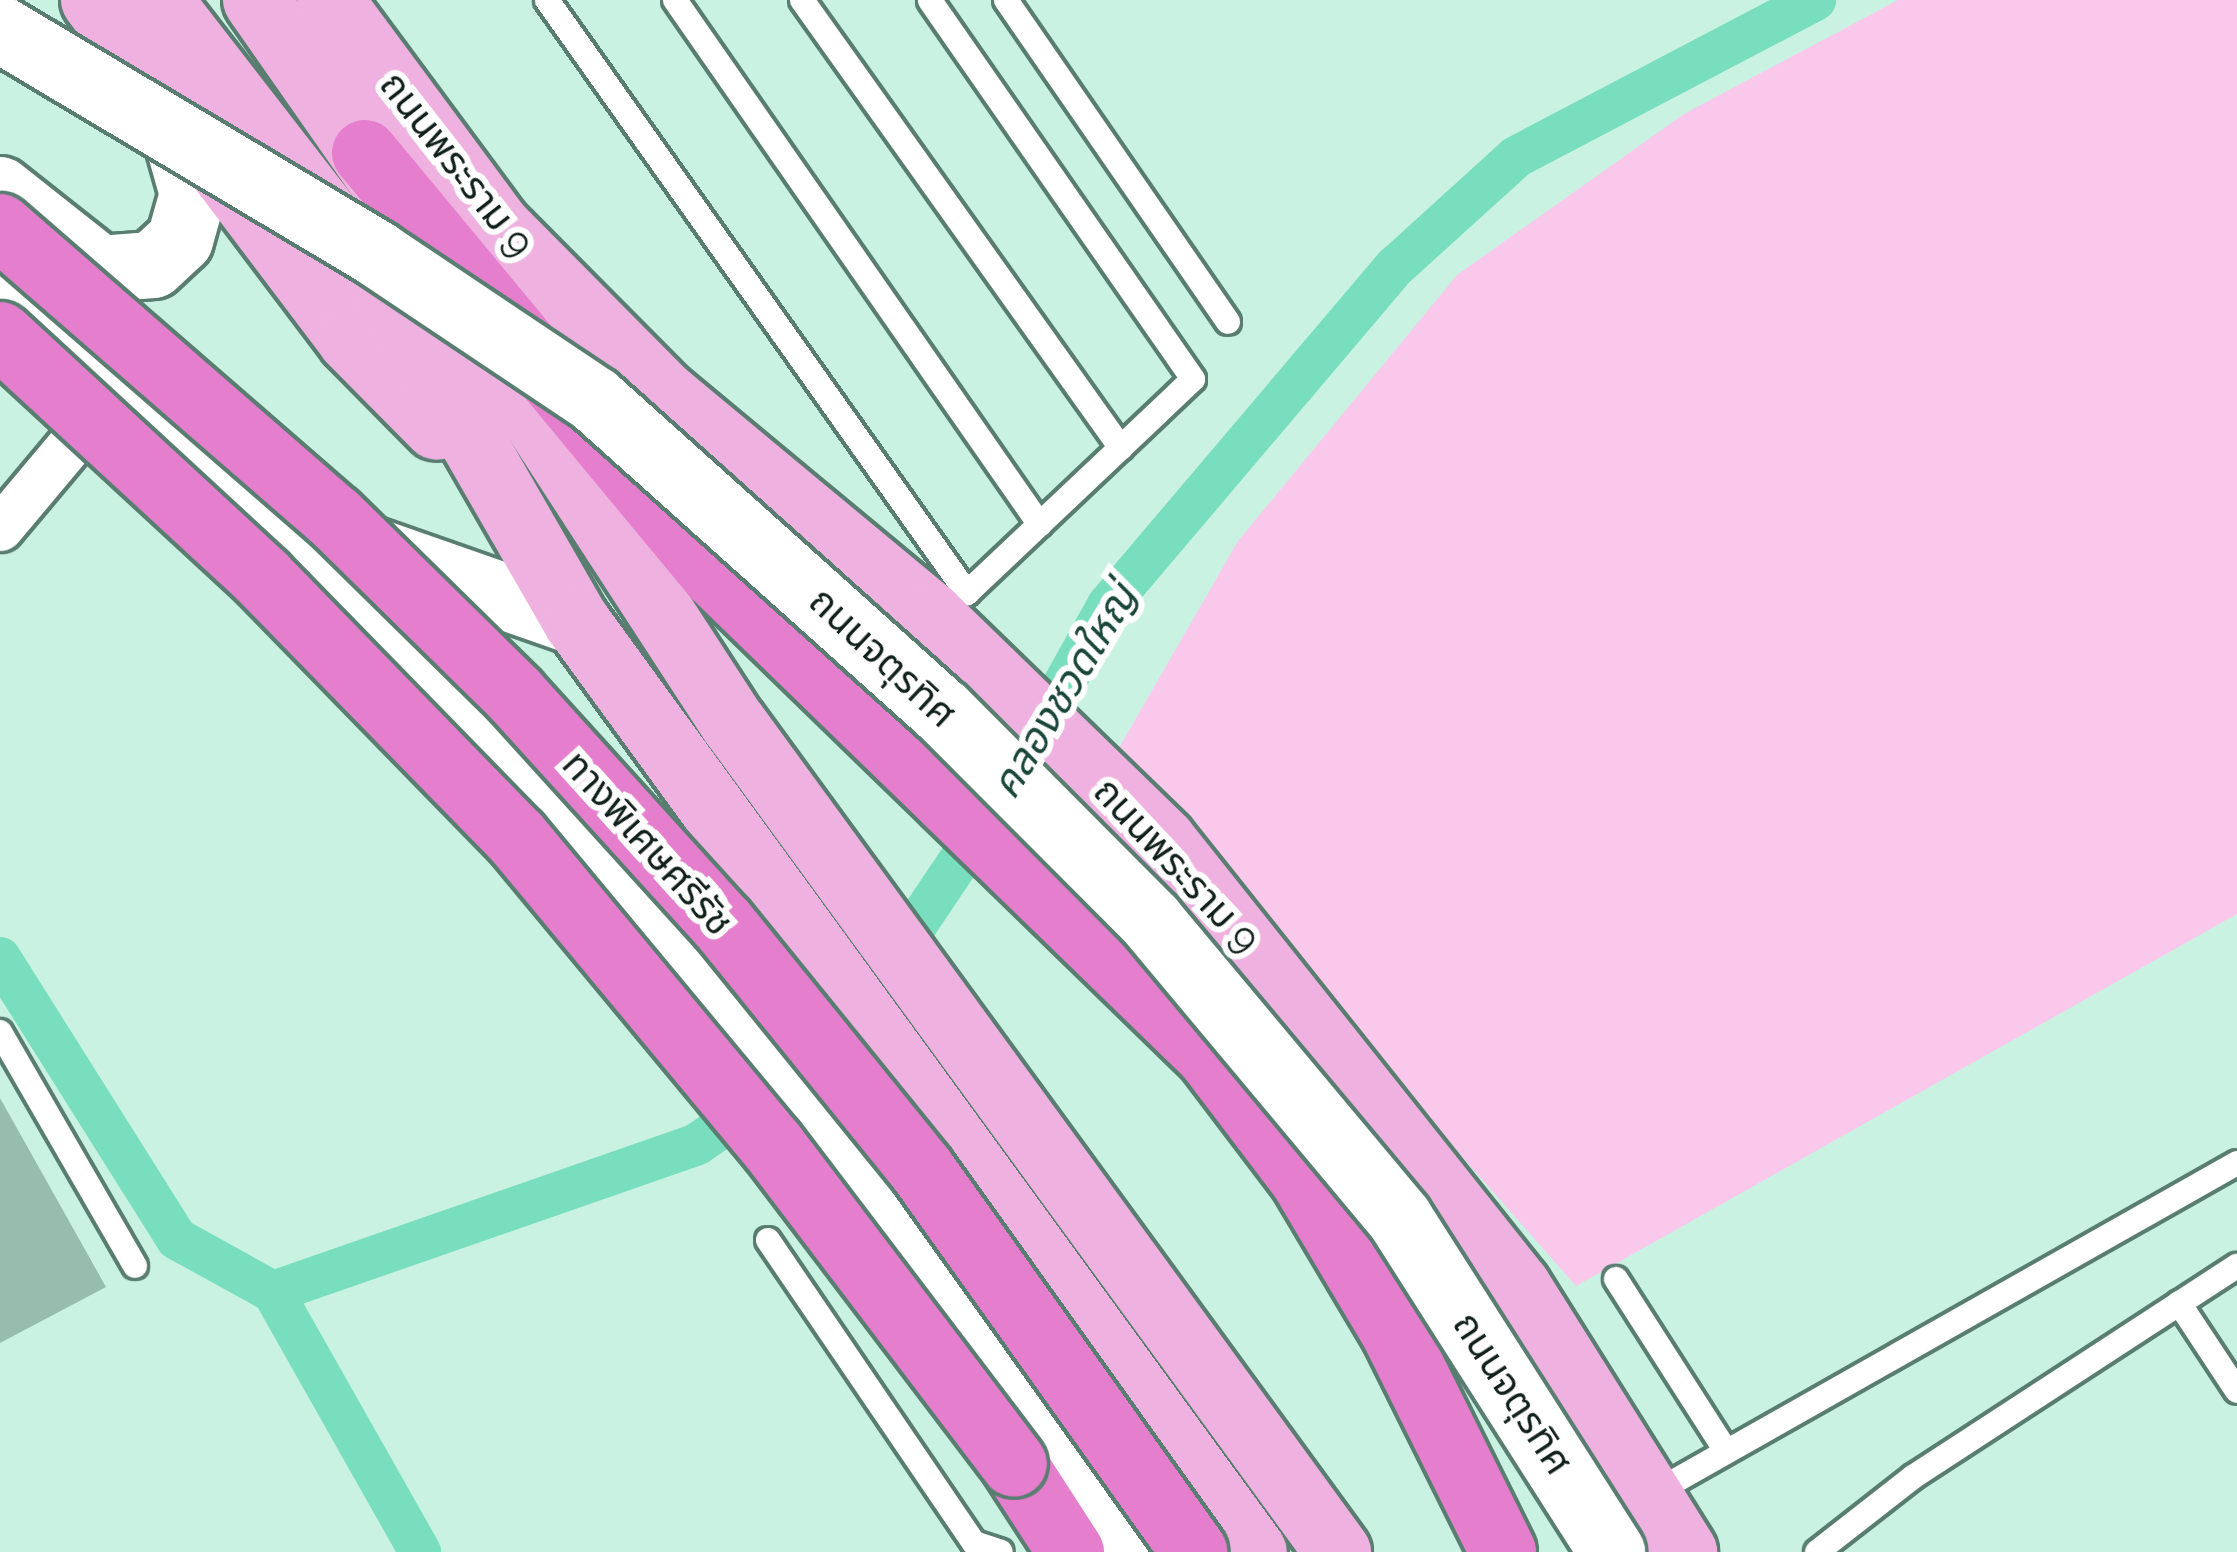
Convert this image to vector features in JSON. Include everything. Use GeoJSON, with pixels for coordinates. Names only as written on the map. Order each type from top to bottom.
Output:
{"type":"FeatureCollection","features":[{"type":"Feature","properties":{"kind":"highway"},"geometry":{"type":"LineString","coordinates":[[365,153],[714,574],[919,781],[1058,906],[1209,1055],[1303,1179],[1395,1334],[1503,1552]]}},
{"type":"Feature","properties":{"kind":"highway","name":"ทางพิเศษศรีรัช"},"geometry":{"type":"LineString","coordinates":[[0,227],[334,517],[515,694],[722,923],[922,1170],[1194,1552]]}},
{"type":"Feature","properties":{"kind":"highway"},"geometry":{"type":"LineString","coordinates":[[0,335],[263,578],[516,837],[772,1145],[1071,1552]]}},
{"type":"Feature","properties":{"kind":"main road"},"geometry":{"type":"LineString","coordinates":[[94,0],[351,340],[500,490]]}},
{"type":"Feature","properties":{"kind":"main road"},"geometry":{"type":"LineString","coordinates":[[160,0],[391,299],[577,622],[1042,1254],[1254,1552]]}},
{"type":"Feature","properties":{"kind":"main road","name":"ถนนพระราม 9"},"geometry":{"type":"LineString","coordinates":[[256,0],[365,153],[734,724],[1338,1552]]}},
{"type":"Feature","properties":{"kind":"main road","name":"ถนนพระราม 9"},"geometry":{"type":"LineString","coordinates":[[330,0],[497,226],[665,395],[931,616],[1163,841],[1517,1287],[1652,1494],[1684,1552]]}},
{"type":"Feature","properties":{"kind":"main road","name":"ถนนจตุรทิศ"},"geometry":{"type":"LineString","coordinates":[[0,29],[376,254],[595,400],[942,711],[1151,921],[1400,1219],[1612,1552]]}},
{"type":"Feature","properties":{"kind":"main road"},"geometry":{"type":"LineString","coordinates":[[100,269],[153,266],[179,240],[193,194],[165,94]]}},
{"type":"Feature","properties":{"kind":"main road"},"geometry":{"type":"LineString","coordinates":[[0,190],[100,269],[130,316],[116,390]]}},
{"type":"Feature","properties":{"kind":"main road"},"geometry":{"type":"LineString","coordinates":[[497,226],[714,574]]}},
{"type":"Feature","properties":{"kind":"main road"},"geometry":{"type":"LineString","coordinates":[[0,298],[116,390],[245,506],[428,687],[730,1034],[994,1357],[1129,1552]]}},
{"type":"Feature","properties":{"kind":"main road"},"geometry":{"type":"LineString","coordinates":[[245,506],[577,622]]}},
{"type":"Feature","properties":{"kind":"street"},"geometry":{"type":"LineString","coordinates":[[0,529],[116,390]]}},
{"type":"Feature","properties":{"kind":"lane"},"geometry":{"type":"LineString","coordinates":[[547,0],[967,593],[1193,379],[931,0]]}},
{"type":"Feature","properties":{"kind":"lane"},"geometry":{"type":"LineString","coordinates":[[675,0],[1040,525]]}},
{"type":"Feature","properties":{"kind":"lane"},"geometry":{"type":"LineString","coordinates":[[802,0],[1121,448]]}},
{"type":"Feature","properties":{"kind":"lane"},"geometry":{"type":"LineString","coordinates":[[1006,0],[1228,322]]}},
{"type":"Feature","properties":{"kind":"lane"},"geometry":{"type":"LineString","coordinates":[[0,1032],[134,1266]]}},
{"type":"Feature","properties":{"kind":"lane"},"geometry":{"type":"LineString","coordinates":[[1652,1494],[2237,1163]]}},
{"type":"Feature","properties":{"kind":"lane"},"geometry":{"type":"LineString","coordinates":[[768,1240],[974,1543],[1001,1552]]}},
{"type":"Feature","properties":{"kind":"lane"},"geometry":{"type":"LineString","coordinates":[[1817,1552],[1913,1477],[2237,1266]]}},
{"type":"Feature","properties":{"kind":"lane"},"geometry":{"type":"LineString","coordinates":[[1616,1279],[1726,1450]]}},
{"type":"Feature","properties":{"kind":"lane"},"geometry":{"type":"LineString","coordinates":[[2180,1303],[2237,1391]]}},
{"type":"Feature","properties":{"kind":"shaded area"},"geometry":{"type":"Polygon","coordinates":[[[1898,0],[2237,0],[2237,914],[1576,1286],[1112,760],[1238,541],[1457,275],[1684,114],[1898,0]]]}},
{"type":"Feature","properties":{"kind":"building"},"geometry":{"type":"Polygon","coordinates":[[[0,1098],[106,1287],[0,1343],[0,1098]]]}},
{"type":"Feature","properties":{"kind":"waterway","name":"คลองชวดใหญ่"},"geometry":{"type":"LineString","coordinates":[[1031,743],[1108,605],[1396,266],[1516,157],[1815,0]]}},
{"type":"Feature","properties":{"kind":"waterway"},"geometry":{"type":"LineString","coordinates":[[886,970],[991,813]]}},
{"type":"Feature","properties":{"kind":"waterway"},"geometry":{"type":"LineString","coordinates":[[0,958],[177,1239],[273,1292],[420,1552]]}},
{"type":"Feature","properties":{"kind":"waterway","name":"คลองชวดใหญ่"},"geometry":{"type":"LineString","coordinates":[[273,1292],[697,1144],[762,1100]]}}]}
